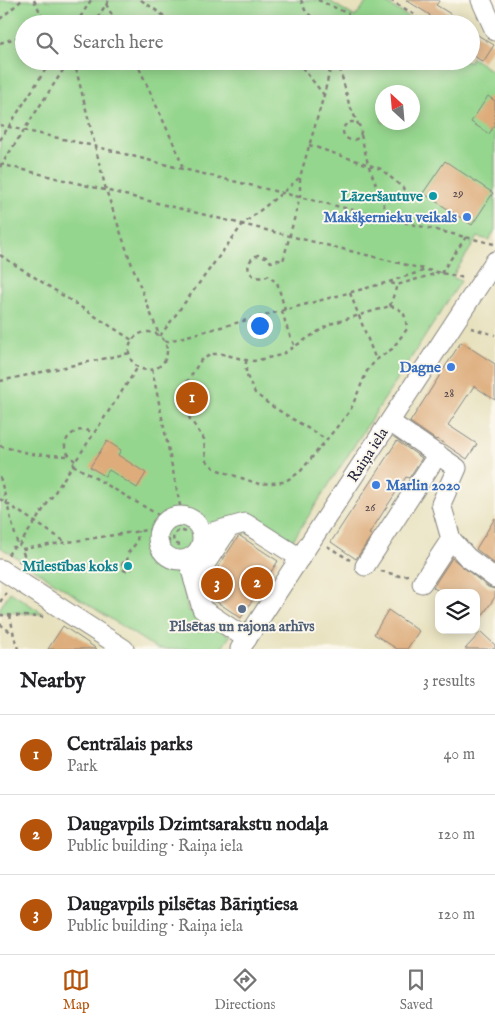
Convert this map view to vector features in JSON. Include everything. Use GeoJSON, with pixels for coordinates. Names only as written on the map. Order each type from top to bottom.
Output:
{"type":"FeatureCollection","features":[{"type":"Feature","properties":{"kind":"street"},"geometry":{"type":"LineString","coordinates":[[481,0],[495,31]]}},
{"type":"Feature","properties":{"kind":"street","name":"Raiņa iela"},"geometry":{"type":"LineString","coordinates":[[244,644],[390,422],[492,272]]}},
{"type":"Feature","properties":{"kind":"street"},"geometry":{"type":"LineString","coordinates":[[390,422],[458,468],[441,504],[451,539],[467,557],[495,578]]}},
{"type":"Feature","properties":{"kind":"street"},"geometry":{"type":"LineString","coordinates":[[365,566],[438,454]]}},
{"type":"Feature","properties":{"kind":"street"},"geometry":{"type":"LineString","coordinates":[[194,520],[201,532],[202,546],[198,552],[184,560],[170,558],[164,554],[171,528],[194,520]]}},
{"type":"Feature","properties":{"kind":"street"},"geometry":{"type":"LineString","coordinates":[[201,532],[245,524],[300,558]]}},
{"type":"Feature","properties":{"kind":"street"},"geometry":{"type":"LineString","coordinates":[[194,581],[229,528]]}},
{"type":"Feature","properties":{"kind":"street"},"geometry":{"type":"LineString","coordinates":[[426,578],[451,539]]}},
{"type":"Feature","properties":{"kind":"street"},"geometry":{"type":"LineString","coordinates":[[184,560],[194,581],[202,609],[244,644]]}},
{"type":"Feature","properties":{"kind":"street"},"geometry":{"type":"LineString","coordinates":[[5,566],[124,649]]}},
{"type":"Feature","properties":{"kind":"path"},"geometry":{"type":"LineString","coordinates":[[0,20],[22,0]]}},
{"type":"Feature","properties":{"kind":"path"},"geometry":{"type":"LineString","coordinates":[[34,0],[42,15]]}},
{"type":"Feature","properties":{"kind":"path"},"geometry":{"type":"LineString","coordinates":[[81,15],[91,0]]}},
{"type":"Feature","properties":{"kind":"path"},"geometry":{"type":"LineString","coordinates":[[99,15],[109,0]]}},
{"type":"Feature","properties":{"kind":"path"},"geometry":{"type":"LineString","coordinates":[[141,0],[163,15]]}},
{"type":"Feature","properties":{"kind":"path"},"geometry":{"type":"LineString","coordinates":[[301,0],[305,10],[310,15]]}},
{"type":"Feature","properties":{"kind":"path"},"geometry":{"type":"LineString","coordinates":[[318,0],[349,14]]}},
{"type":"Feature","properties":{"kind":"path"},"geometry":{"type":"LineString","coordinates":[[390,0],[415,15]]}},
{"type":"Feature","properties":{"kind":"path"},"geometry":{"type":"LineString","coordinates":[[106,4],[112,15]]}},
{"type":"Feature","properties":{"kind":"path"},"geometry":{"type":"LineString","coordinates":[[0,43],[15,38]]}},
{"type":"Feature","properties":{"kind":"path"},"geometry":{"type":"LineString","coordinates":[[0,140],[45,70]]}},
{"type":"Feature","properties":{"kind":"path"},"geometry":{"type":"LineString","coordinates":[[63,70],[1,165],[453,275]]}},
{"type":"Feature","properties":{"kind":"path"},"geometry":{"type":"LineString","coordinates":[[76,70],[106,190],[129,257],[160,336],[167,348],[164,360],[160,365],[152,369],[138,367],[131,358],[132,340],[142,333],[154,333],[160,336]]}},
{"type":"Feature","properties":{"kind":"path"},"geometry":{"type":"LineString","coordinates":[[140,70],[177,151],[183,169]]}},
{"type":"Feature","properties":{"kind":"path"},"geometry":{"type":"LineString","coordinates":[[304,70],[324,95]]}},
{"type":"Feature","properties":{"kind":"path"},"geometry":{"type":"LineString","coordinates":[[295,347],[288,332],[277,282],[269,275],[261,278],[254,276],[250,273],[248,266],[251,259],[258,255],[266,257],[271,262],[283,261],[300,197],[300,177],[330,70]]}},
{"type":"Feature","properties":{"kind":"path"},"geometry":{"type":"LineString","coordinates":[[340,70],[348,104],[361,129],[368,164],[385,208],[396,220]]}},
{"type":"Feature","properties":{"kind":"path"},"geometry":{"type":"LineString","coordinates":[[358,124],[355,122],[349,123],[344,126],[343,132],[345,138],[351,141],[357,140],[361,135]]}},
{"type":"Feature","properties":{"kind":"path"},"geometry":{"type":"LineString","coordinates":[[0,124],[494,244]]}},
{"type":"Feature","properties":{"kind":"path"},"geometry":{"type":"LineString","coordinates":[[309,145],[381,170],[409,193]]}},
{"type":"Feature","properties":{"kind":"path"},"geometry":{"type":"LineString","coordinates":[[160,336],[242,224],[300,177]]}},
{"type":"Feature","properties":{"kind":"path"},"geometry":{"type":"LineString","coordinates":[[389,282],[397,285],[440,273],[466,237]]}},
{"type":"Feature","properties":{"kind":"path"},"geometry":{"type":"LineString","coordinates":[[0,254],[132,340]]}},
{"type":"Feature","properties":{"kind":"path"},"geometry":{"type":"LineString","coordinates":[[165,342],[350,293],[427,270]]}},
{"type":"Feature","properties":{"kind":"path"},"geometry":{"type":"LineString","coordinates":[[390,306],[397,285]]}},
{"type":"Feature","properties":{"kind":"path"},"geometry":{"type":"LineString","coordinates":[[350,293],[376,360]]}},
{"type":"Feature","properties":{"kind":"path"},"geometry":{"type":"LineString","coordinates":[[390,306],[400,309],[406,316],[408,328],[392,349],[376,360],[367,371],[350,411],[300,472],[284,482],[259,484],[215,469],[206,460],[204,439],[188,416],[183,388],[201,360],[212,354],[223,354],[254,361],[282,355],[330,324],[358,315],[390,306]]}},
{"type":"Feature","properties":{"kind":"path"},"geometry":{"type":"LineString","coordinates":[[474,329],[495,335]]}},
{"type":"Feature","properties":{"kind":"path"},"geometry":{"type":"LineString","coordinates":[[0,381],[130,353]]}},
{"type":"Feature","properties":{"kind":"path"},"geometry":{"type":"LineString","coordinates":[[246,360],[246,374],[255,393],[270,405],[327,440]]}},
{"type":"Feature","properties":{"kind":"path"},"geometry":{"type":"LineString","coordinates":[[18,547],[138,367]]}},
{"type":"Feature","properties":{"kind":"path"},"geometry":{"type":"LineString","coordinates":[[152,369],[171,528],[176,544],[180,546],[184,560]]}},
{"type":"Feature","properties":{"kind":"path"},"geometry":{"type":"LineString","coordinates":[[75,461],[69,456],[65,447],[67,439],[75,432],[86,430],[93,433]]}},
{"type":"Feature","properties":{"kind":"path"},"geometry":{"type":"LineString","coordinates":[[0,446],[32,454],[69,456]]}},
{"type":"Feature","properties":{"kind":"path"},"geometry":{"type":"LineString","coordinates":[[73,464],[171,528]]}},
{"type":"Feature","properties":{"kind":"path"},"geometry":{"type":"LineString","coordinates":[[0,477],[18,547]]}},
{"type":"Feature","properties":{"kind":"path"},"geometry":{"type":"LineString","coordinates":[[0,499],[65,542]]}},
{"type":"Feature","properties":{"kind":"path"},"geometry":{"type":"LineString","coordinates":[[5,566],[12,547],[22,549],[138,531],[171,528],[185,531],[188,534],[201,532]]}},
{"type":"Feature","properties":{"kind":"path"},"geometry":{"type":"LineString","coordinates":[[127,561],[131,562],[132,566],[127,571],[124,570],[122,565],[127,561],[128,553],[136,542],[138,531]]}},
{"type":"Feature","properties":{"kind":"path"},"geometry":{"type":"LineString","coordinates":[[325,545],[356,564],[400,576],[426,578]]}},
{"type":"Feature","properties":{"kind":"path"},"geometry":{"type":"LineString","coordinates":[[5,566],[24,555],[22,549]]}},
{"type":"Feature","properties":{"kind":"path"},"geometry":{"type":"LineString","coordinates":[[0,602],[7,590]]}},
{"type":"Feature","properties":{"kind":"path"},"geometry":{"type":"LineString","coordinates":[[0,615],[46,617]]}},
{"type":"Feature","properties":{"kind":"path"},"geometry":{"type":"LineString","coordinates":[[10,615],[18,649]]}},
{"type":"Feature","properties":{"kind":"path"},"geometry":{"type":"LineString","coordinates":[[0,624],[14,635]]}},
{"type":"Feature","properties":{"kind":"green space"},"geometry":{"type":"Polygon","coordinates":[[[0,0],[328,0],[352,15],[15,15],[15,70],[480,70],[480,63],[495,73],[495,230],[489,240],[478,237],[452,277],[461,281],[291,543],[213,525],[182,572],[188,610],[230,636],[221,649],[157,649],[0,547],[0,0]]]}},
{"type":"Feature","properties":{"kind":"green space"},"geometry":{"type":"Polygon","coordinates":[[[373,0],[382,0],[405,15],[357,15],[366,3],[373,0]]]}},
{"type":"Feature","properties":{"kind":"green space"},"geometry":{"type":"Polygon","coordinates":[[[10,592],[44,614],[0,612],[0,608],[10,592]]]}},
{"type":"Feature","properties":{"kind":"building"},"geometry":{"type":"Polygon","coordinates":[[[406,0],[440,0],[436,5],[452,15],[430,15],[406,0]]]}},
{"type":"Feature","properties":{"kind":"building"},"geometry":{"type":"Polygon","coordinates":[[[480,36],[494,45],[483,62],[480,60],[480,36]]]}},
{"type":"Feature","properties":{"kind":"building"},"geometry":{"type":"Polygon","coordinates":[[[488,96],[495,101],[495,124],[489,134],[471,122],[488,96]]]}},
{"type":"Feature","properties":{"kind":"building"},"geometry":{"type":"Polygon","coordinates":[[[445,161],[493,193],[472,225],[423,193],[445,161]]]}},
{"type":"Feature","properties":{"kind":"building"},"geometry":{"type":"Polygon","coordinates":[[[461,342],[495,364],[495,400],[474,386],[448,425],[477,444],[467,459],[410,422],[461,342]]]}},
{"type":"Feature","properties":{"kind":"building"},"geometry":{"type":"Polygon","coordinates":[[[107,441],[121,450],[118,455],[146,473],[137,488],[109,470],[105,476],[90,467],[107,441]]]}},
{"type":"Feature","properties":{"kind":"building"},"geometry":{"type":"Polygon","coordinates":[[[397,441],[422,458],[409,478],[406,477],[369,534],[372,535],[356,559],[331,542],[397,441]]]}},
{"type":"Feature","properties":{"kind":"building"},"geometry":{"type":"Polygon","coordinates":[[[495,518],[495,564],[476,549],[495,518]]]}},
{"type":"Feature","properties":{"kind":"building"},"geometry":{"type":"Polygon","coordinates":[[[240,536],[278,561],[241,618],[211,598],[207,584],[240,536]]]}},
{"type":"Feature","properties":{"kind":"building"},"geometry":{"type":"Polygon","coordinates":[[[452,558],[488,587],[495,589],[495,597],[480,619],[480,589],[436,589],[433,587],[452,558]]]}},
{"type":"Feature","properties":{"kind":"building"},"geometry":{"type":"Polygon","coordinates":[[[388,610],[419,631],[407,649],[397,649],[374,634],[388,610]]]}},
{"type":"Feature","properties":{"kind":"building"},"geometry":{"type":"Polygon","coordinates":[[[63,626],[97,649],[48,649],[63,626]]]}},
{"type":"Feature","properties":{"kind":"building"},"geometry":{"type":"Polygon","coordinates":[[[480,634],[495,645],[495,649],[465,649],[480,634]]]}},
{"type":"Feature","properties":{"kind":"place","name":"Lāzeršautuve"},"geometry":{"type":"Point","coordinates":[433,196]}},
{"type":"Feature","properties":{"kind":"place","name":"Makšķernieku veikals"},"geometry":{"type":"Point","coordinates":[467,217]}},
{"type":"Feature","properties":{"kind":"place","name":"Dagne"},"geometry":{"type":"Point","coordinates":[451,367]}},
{"type":"Feature","properties":{"kind":"place","name":"Centrālais parks"},"geometry":{"type":"Point","coordinates":[192,398]}},
{"type":"Feature","properties":{"kind":"place","name":"Marlin 2020"},"geometry":{"type":"Point","coordinates":[376,485]}},
{"type":"Feature","properties":{"kind":"place","name":"Mīlestības koks"},"geometry":{"type":"Point","coordinates":[128,566]}},
{"type":"Feature","properties":{"kind":"place","name":"Daugavpils Dzimtsarakstu nodaļa"},"geometry":{"type":"Point","coordinates":[257,583]}},
{"type":"Feature","properties":{"kind":"place","name":"Daugavpils pilsētas Bāriņtiesa"},"geometry":{"type":"Point","coordinates":[217,584]}},
{"type":"Feature","properties":{"kind":"place","name":"Pilsētas un rajona arhīvs"},"geometry":{"type":"Point","coordinates":[242,609]}}]}
